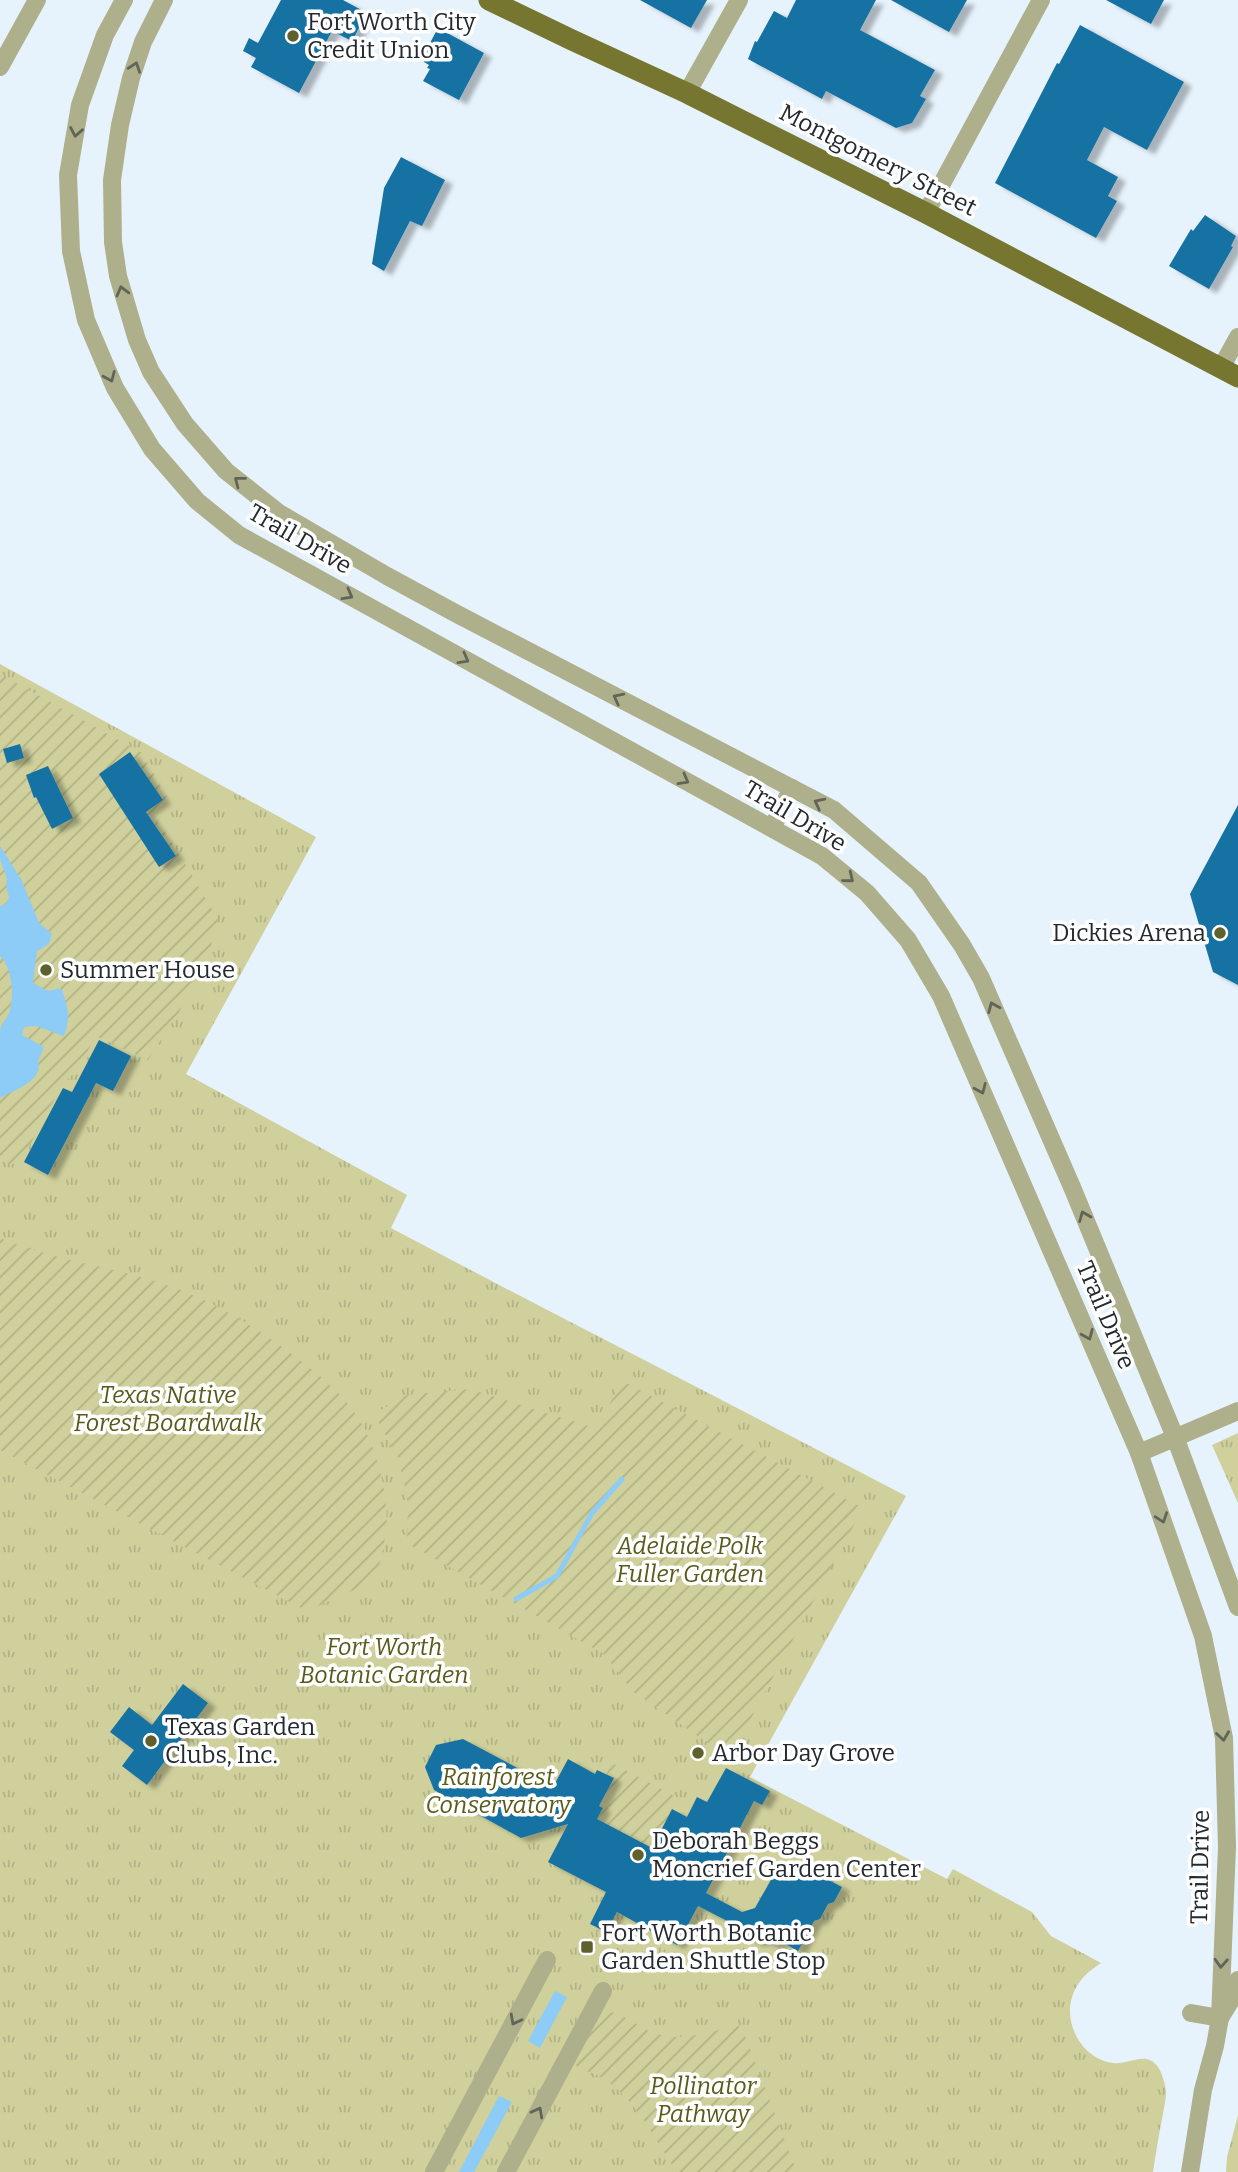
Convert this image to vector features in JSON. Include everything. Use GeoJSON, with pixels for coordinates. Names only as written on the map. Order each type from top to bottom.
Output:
{"type":"FeatureCollection","features":[{"type":"Feature","properties":{"kind":"main road","name":"Montgomery Street"},"geometry":{"type":"LineString","coordinates":[[489,0],[687,93],[926,213],[1229,373]]}},
{"type":"Feature","properties":{"kind":"street"},"geometry":{"type":"LineString","coordinates":[[0,67],[37,0]]}},
{"type":"Feature","properties":{"kind":"street","name":"Trail Drive"},"geometry":{"type":"LineString","coordinates":[[124,0],[105,35],[80,105],[68,175],[71,251],[86,320],[114,388],[152,449],[197,500],[239,535],[822,856],[867,893],[908,940],[941,996],[1139,1453],[1203,1636],[1224,1738],[1227,1847],[1220,2018],[1203,2090],[1190,2172]]}},
{"type":"Feature","properties":{"kind":"street","name":"Trail Drive"},"geometry":{"type":"LineString","coordinates":[[163,0],[143,42],[120,125],[112,180],[113,242],[118,276],[137,340],[151,372],[185,424],[226,471],[279,513],[457,614],[834,810],[919,883],[962,945],[981,978],[1175,1437],[1238,1607]]}},
{"type":"Feature","properties":{"kind":"street"},"geometry":{"type":"LineString","coordinates":[[687,93],[739,0]]}},
{"type":"Feature","properties":{"kind":"street"},"geometry":{"type":"LineString","coordinates":[[926,213],[1041,0]]}},
{"type":"Feature","properties":{"kind":"street"},"geometry":{"type":"LineString","coordinates":[[1229,373],[1238,337]]}},
{"type":"Feature","properties":{"kind":"street"},"geometry":{"type":"LineString","coordinates":[[772,828],[792,788]]}},
{"type":"Feature","properties":{"kind":"street"},"geometry":{"type":"LineString","coordinates":[[1139,1453],[1238,1411]]}},
{"type":"Feature","properties":{"kind":"street"},"geometry":{"type":"LineString","coordinates":[[435,2172],[547,1960]]}},
{"type":"Feature","properties":{"kind":"street","name":"Trail Drive"},"geometry":{"type":"LineString","coordinates":[[1220,2018],[1233,1997],[1238,1980]]}},
{"type":"Feature","properties":{"kind":"street"},"geometry":{"type":"LineString","coordinates":[[506,2172],[603,1991]]}},
{"type":"Feature","properties":{"kind":"street"},"geometry":{"type":"LineString","coordinates":[[1191,2012],[1220,2018]]}},
{"type":"Feature","properties":{"kind":"green space","name":"Fort Worth Botanic Garden"},"geometry":{"type":"Polygon","coordinates":[[[0,664],[316,837],[186,1074],[407,1195],[391,1228],[906,1496],[750,1777],[947,1879],[953,1869],[1032,1912],[1051,1936],[1101,1963],[1078,1984],[1070,2005],[1070,2016],[1077,2038],[1092,2055],[1113,2063],[1148,2059],[1159,2070],[1165,2083],[1166,2095],[1153,2172],[0,2172],[0,664]]]}},
{"type":"Feature","properties":{"kind":"green space"},"geometry":{"type":"Polygon","coordinates":[[[0,674],[142,753],[170,802],[158,822],[218,919],[208,957],[179,1012],[148,1060],[96,1036],[76,1072],[64,1082],[19,1165],[0,1161],[0,674]]]}},
{"type":"Feature","properties":{"kind":"green space","name":"Texas Native Forest Boardwalk"},"geometry":{"type":"Polygon","coordinates":[[[0,1238],[189,1293],[247,1323],[325,1381],[348,1403],[360,1421],[370,1440],[381,1473],[387,1515],[376,1580],[307,1611],[0,1450],[0,1238]]]}},
{"type":"Feature","properties":{"kind":"green space","name":"Adelaide Polk Fuller Garden"},"geometry":{"type":"Polygon","coordinates":[[[621,1380],[863,1508],[730,1758],[632,1691],[604,1654],[407,1543],[408,1501],[398,1457],[374,1414],[407,1395],[470,1389],[598,1429],[621,1380]]]}},
{"type":"Feature","properties":{"kind":"green space"},"geometry":{"type":"Polygon","coordinates":[[[1238,1433],[1238,1503],[1212,1445],[1238,1433]]]}},
{"type":"Feature","properties":{"kind":"green space"},"geometry":{"type":"Polygon","coordinates":[[[612,1763],[678,1798],[652,1848],[597,1819],[603,1809],[599,1806],[614,1779],[606,1775],[612,1763]]]}},
{"type":"Feature","properties":{"kind":"green space","name":"Pollinator Pathway"},"geometry":{"type":"Polygon","coordinates":[[[616,2012],[646,2029],[666,2036],[692,2036],[736,2025],[742,2028],[797,2172],[677,2172],[624,2096],[596,2074],[580,2070],[572,2061],[587,2034],[605,2013],[616,2012]]]}},
{"type":"Feature","properties":{"kind":"green space"},"geometry":{"type":"Polygon","coordinates":[[[1238,2115],[1238,2172],[1226,2172],[1227,2157],[1238,2115]]]}},
{"type":"Feature","properties":{"kind":"water"},"geometry":{"type":"Polygon","coordinates":[[[0,846],[21,879],[39,923],[52,934],[49,944],[37,951],[33,983],[48,991],[61,988],[68,1017],[64,1036],[36,1026],[24,1027],[22,1035],[44,1047],[38,1061],[37,1074],[26,1084],[0,1098],[0,1029],[9,1013],[12,991],[10,975],[0,956],[0,906],[6,904],[9,897],[0,846]]]}},
{"type":"Feature","properties":{"kind":"water"},"geometry":{"type":"Polygon","coordinates":[[[555,1991],[567,1997],[540,2048],[528,2041],[555,1991]]]}},
{"type":"Feature","properties":{"kind":"water"},"geometry":{"type":"Polygon","coordinates":[[[499,2096],[512,2102],[474,2172],[459,2172],[499,2096]]]}},
{"type":"Feature","properties":{"kind":"building"},"geometry":{"type":"Polygon","coordinates":[[[281,0],[343,0],[367,13],[352,41],[332,31],[299,93],[251,67],[256,58],[243,51],[249,38],[258,43],[281,0]]]}},
{"type":"Feature","properties":{"kind":"building"},"geometry":{"type":"Polygon","coordinates":[[[640,0],[707,0],[691,28],[640,0]]]}},
{"type":"Feature","properties":{"kind":"building"},"geometry":{"type":"Polygon","coordinates":[[[796,0],[876,0],[860,30],[935,70],[920,96],[926,99],[912,123],[896,128],[826,91],[822,99],[748,59],[755,41],[757,42],[774,11],[787,18],[796,0]]]}},
{"type":"Feature","properties":{"kind":"building"},"geometry":{"type":"Polygon","coordinates":[[[891,0],[967,0],[949,32],[891,0]]]}},
{"type":"Feature","properties":{"kind":"building"},"geometry":{"type":"Polygon","coordinates":[[[1106,0],[1164,0],[1151,24],[1106,0]]]}},
{"type":"Feature","properties":{"kind":"building"},"geometry":{"type":"Polygon","coordinates":[[[1080,25],[1184,82],[1147,150],[1104,127],[1087,160],[1118,177],[1108,196],[1117,201],[1096,238],[995,183],[1057,63],[1059,64],[1080,25]]]}},
{"type":"Feature","properties":{"kind":"building"},"geometry":{"type":"Polygon","coordinates":[[[438,28],[484,53],[459,100],[423,81],[430,69],[427,68],[429,65],[424,62],[426,58],[423,56],[438,28]]]}},
{"type":"Feature","properties":{"kind":"building"},"geometry":{"type":"Polygon","coordinates":[[[401,157],[445,180],[422,226],[410,221],[384,271],[372,264],[384,188],[401,157]]]}},
{"type":"Feature","properties":{"kind":"building"},"geometry":{"type":"Polygon","coordinates":[[[1205,215],[1236,236],[1231,246],[1233,247],[1209,289],[1169,266],[1191,229],[1193,231],[1205,215]]]}},
{"type":"Feature","properties":{"kind":"building"},"geometry":{"type":"Polygon","coordinates":[[[20,744],[24,758],[7,763],[3,749],[20,744]]]}},
{"type":"Feature","properties":{"kind":"building"},"geometry":{"type":"Polygon","coordinates":[[[130,752],[163,800],[146,812],[176,856],[159,867],[99,774],[130,752]]]}},
{"type":"Feature","properties":{"kind":"building"},"geometry":{"type":"Polygon","coordinates":[[[48,766],[73,818],[52,829],[36,797],[34,798],[26,775],[48,766]]]}},
{"type":"Feature","properties":{"kind":"building","name":"Dickies Arena"},"geometry":{"type":"Polygon","coordinates":[[[1238,805],[1238,985],[1213,972],[1190,894],[1238,805]]]}},
{"type":"Feature","properties":{"kind":"building"},"geometry":{"type":"Polygon","coordinates":[[[99,1040],[131,1056],[113,1091],[96,1083],[48,1175],[24,1162],[63,1088],[72,1092],[99,1040]]]}},
{"type":"Feature","properties":{"kind":"building","name":"Texas Garden Clubs, Inc."},"geometry":{"type":"Polygon","coordinates":[[[183,1684],[208,1703],[147,1785],[122,1766],[134,1750],[110,1732],[129,1707],[152,1725],[183,1684]]]}},
{"type":"Feature","properties":{"kind":"building","name":"Deborah Beggs Moncrief Garden Center"},"geometry":{"type":"Polygon","coordinates":[[[463,1739],[553,1787],[568,1759],[595,1774],[597,1770],[614,1778],[599,1806],[603,1808],[597,1819],[652,1848],[672,1809],[687,1817],[697,1797],[707,1802],[726,1768],[770,1791],[762,1805],[754,1801],[706,1893],[742,1912],[755,1908],[772,1878],[779,1875],[786,1862],[815,1878],[821,1876],[842,1887],[820,1919],[814,1921],[798,1951],[782,1942],[773,1945],[764,1940],[756,1942],[735,1931],[737,1926],[698,1906],[677,1945],[617,1912],[606,1932],[590,1924],[606,1892],[548,1862],[568,1824],[521,1838],[434,1790],[425,1767],[436,1745],[463,1739]]]}},
{"type":"Feature","properties":{"kind":"waterway"},"geometry":{"type":"LineString","coordinates":[[516,1599],[557,1576],[592,1513],[622,1479]]}},
{"type":"Feature","properties":{"kind":"place","name":"Fort Worth City Credit Union"},"geometry":{"type":"Point","coordinates":[293,36]}},
{"type":"Feature","properties":{"kind":"place","name":"Dickies Arena"},"geometry":{"type":"Point","coordinates":[1220,933]}},
{"type":"Feature","properties":{"kind":"place","name":"Summer House"},"geometry":{"type":"Point","coordinates":[46,970]}},
{"type":"Feature","properties":{"kind":"place","name":"Texas Garden Clubs, Inc."},"geometry":{"type":"Point","coordinates":[151,1741]}},
{"type":"Feature","properties":{"kind":"place","name":"Arbor Day Grove"},"geometry":{"type":"Point","coordinates":[698,1753]}},
{"type":"Feature","properties":{"kind":"place","name":"Deborah Beggs Moncrief Garden Center"},"geometry":{"type":"Point","coordinates":[638,1855]}},
{"type":"Feature","properties":{"kind":"place","name":"Fort Worth Botanic Garden Shuttle Stop"},"geometry":{"type":"Point","coordinates":[587,1947]}},
{"type":"Feature","properties":{"kind":"park label","name":"Rainforest Conservatory"},"geometry":{"type":"Point","coordinates":[498,1791]}}]}
